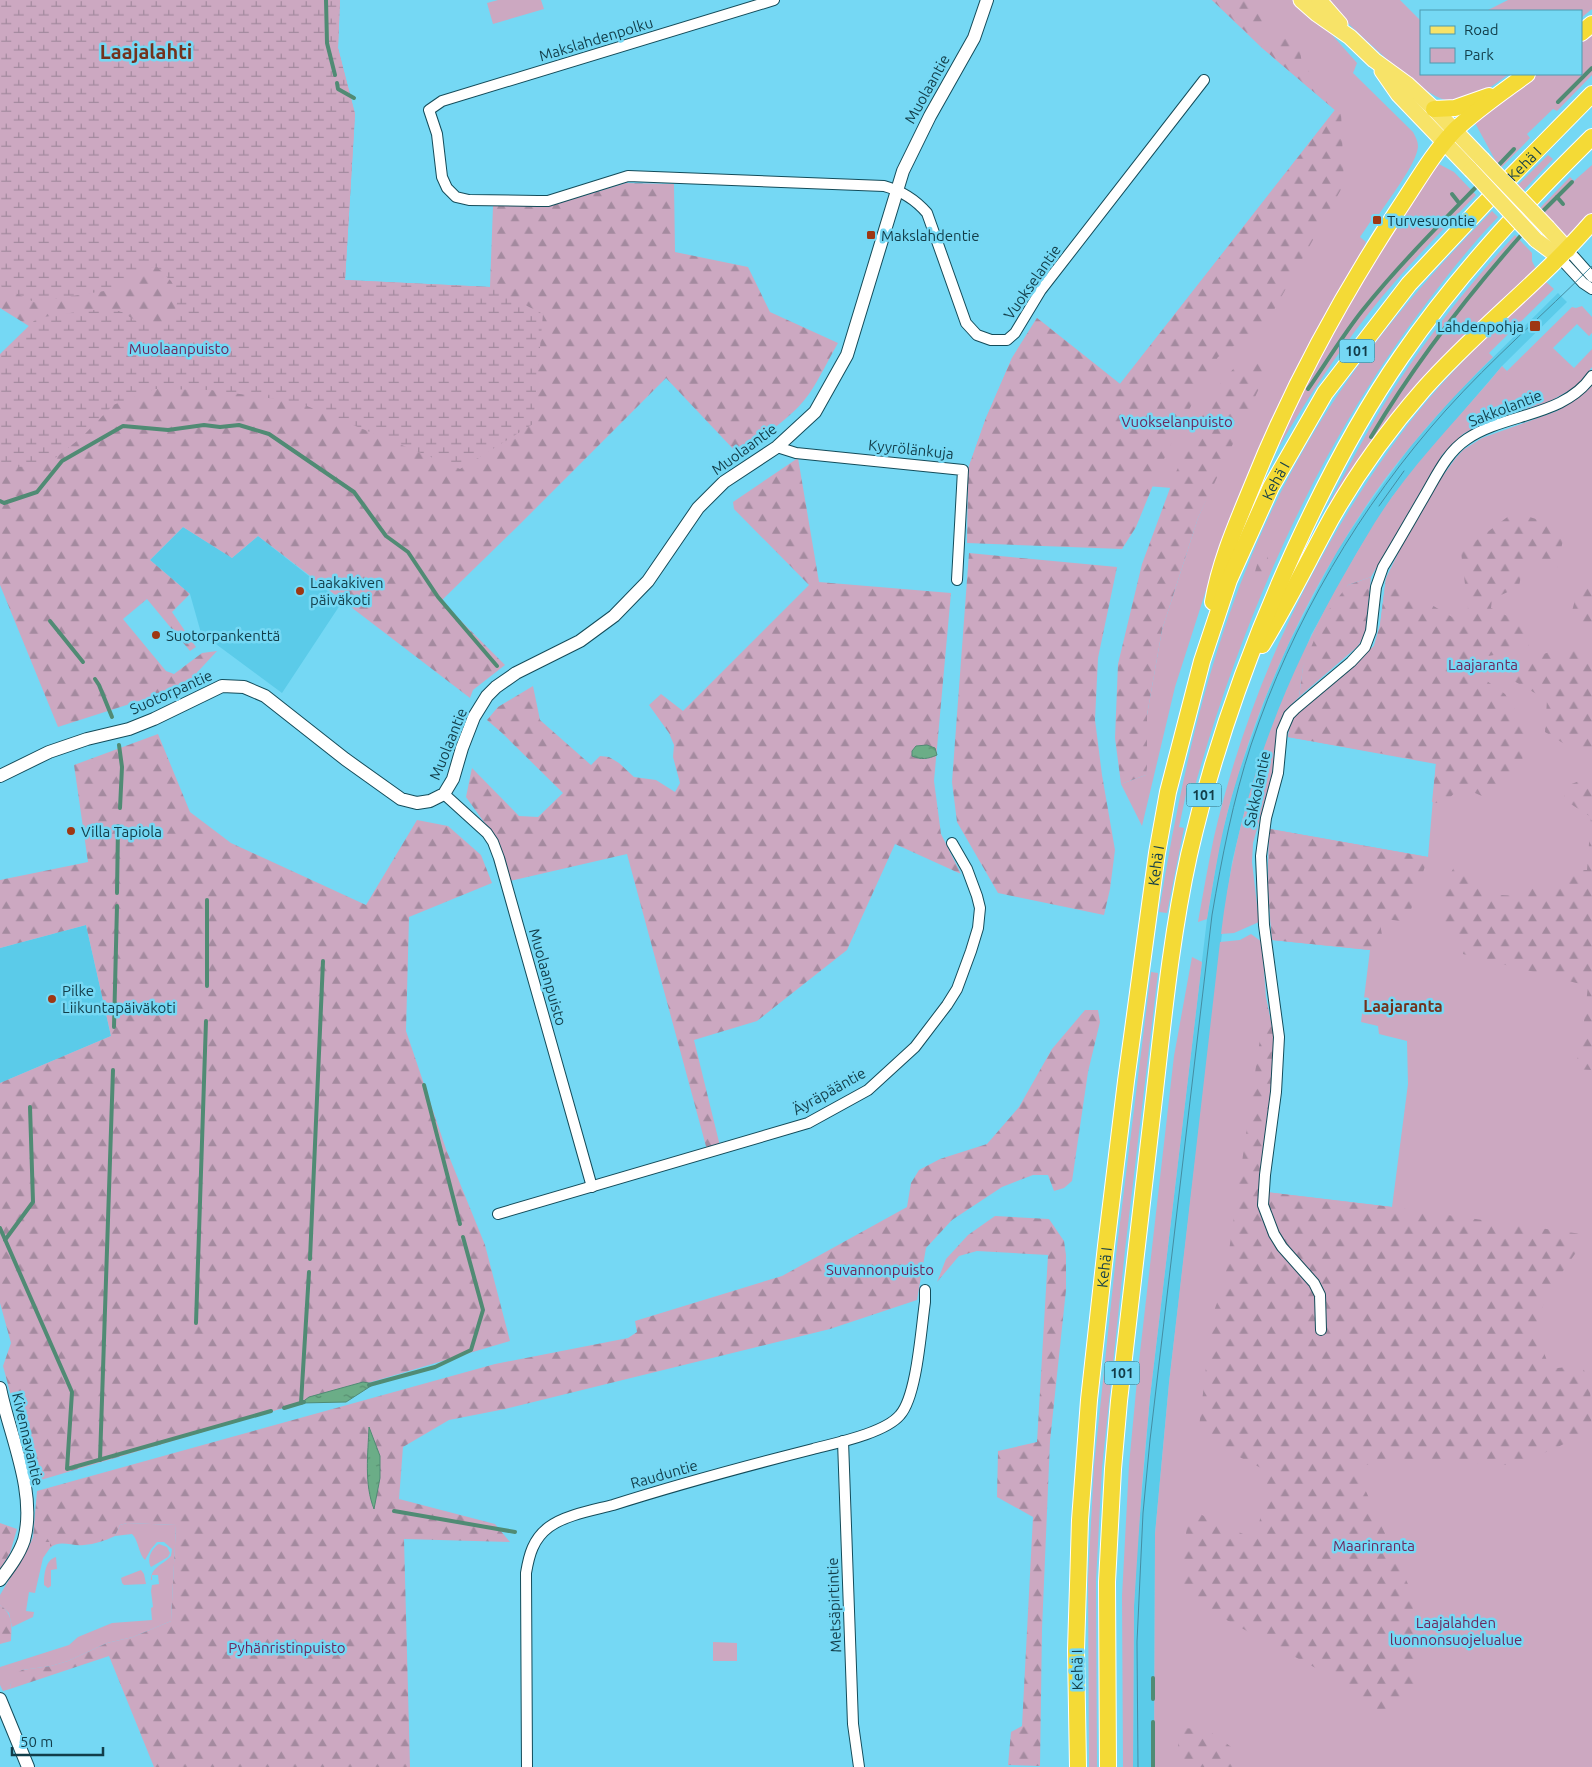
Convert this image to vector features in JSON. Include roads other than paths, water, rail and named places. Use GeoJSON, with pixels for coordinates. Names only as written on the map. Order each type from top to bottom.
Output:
{"type":"FeatureCollection","features":[{"type":"Feature","properties":{"kind":"highway"},"geometry":{"type":"LineString","coordinates":[[1202,661],[1218,576],[1242,510],[1283,413],[1315,350],[1355,280],[1428,164],[1450,137],[1526,75]]}},
{"type":"Feature","properties":{"kind":"highway"},"geometry":{"type":"LineString","coordinates":[[1434,108],[1455,108],[1509,87]]}},
{"type":"Feature","properties":{"kind":"highway","name":"Kehä I"},"geometry":{"type":"LineString","coordinates":[[1078,1767],[1076,1640],[1080,1520],[1089,1400],[1106,1246],[1148,911],[1168,792],[1202,661],[1229,580],[1271,487],[1325,393],[1409,284],[1489,198],[1592,94]]}},
{"type":"Feature","properties":{"kind":"highway","name":"Kehä I"},"geometry":{"type":"LineString","coordinates":[[1108,1767],[1107,1582],[1113,1469],[1121,1382],[1172,952],[1188,857],[1202,804],[1241,678],[1266,613],[1317,500],[1366,412],[1401,357],[1450,291],[1504,228],[1592,137]]}},
{"type":"Feature","properties":{"kind":"highway"},"geometry":{"type":"LineString","coordinates":[[1241,678],[1278,619],[1332,517],[1364,467],[1392,429],[1424,390],[1564,253],[1592,222]]}},
{"type":"Feature","properties":{"kind":"main road"},"geometry":{"type":"LineString","coordinates":[[1301,0],[1317,14],[1350,37]]}},
{"type":"Feature","properties":{"kind":"main road"},"geometry":{"type":"LineString","coordinates":[[1319,0],[1350,37],[1374,60],[1407,84],[1434,108],[1471,170],[1536,240],[1564,253]]}},
{"type":"Feature","properties":{"kind":"main road"},"geometry":{"type":"LineString","coordinates":[[1374,60],[1398,94],[1426,121],[1482,159],[1548,228],[1564,253]]}},
{"type":"Feature","properties":{"kind":"street","name":"Makslahdenpolku"},"geometry":{"type":"LineString","coordinates":[[774,0],[442,101],[429,110],[437,134],[442,177],[447,188],[456,196],[469,200],[548,201],[628,176],[878,184],[897,189]]}},
{"type":"Feature","properties":{"kind":"street","name":"Muolaantie"},"geometry":{"type":"LineString","coordinates":[[444,794],[453,780],[471,723],[487,696],[516,673],[580,641],[614,616],[648,581],[698,508],[724,482],[777,447],[814,412],[847,355],[897,189],[912,151],[974,38],[987,0]]}},
{"type":"Feature","properties":{"kind":"street","name":"Vuokselantie"},"geometry":{"type":"LineString","coordinates":[[897,189],[914,200],[927,213],[966,323],[977,335],[991,340],[1007,340],[1015,333],[1041,290],[1204,80]]}},
{"type":"Feature","properties":{"kind":"street"},"geometry":{"type":"LineString","coordinates":[[1564,253],[1592,277]]}},
{"type":"Feature","properties":{"kind":"street"},"geometry":{"type":"LineString","coordinates":[[1564,253],[1583,283],[1592,289]]}},
{"type":"Feature","properties":{"kind":"street","name":"Sakkolantie"},"geometry":{"type":"LineString","coordinates":[[1321,1330],[1320,1295],[1314,1283],[1282,1247],[1274,1234],[1263,1205],[1276,1092],[1279,1037],[1264,925],[1260,856],[1266,818],[1278,773],[1282,731],[1289,715],[1352,662],[1365,647],[1371,631],[1376,586],[1383,567],[1449,455],[1466,440],[1485,429],[1552,407],[1581,389],[1592,376]]}},
{"type":"Feature","properties":{"kind":"street","name":"Kyyrölänkuja"},"geometry":{"type":"LineString","coordinates":[[777,447],[796,453],[963,470],[957,580]]}},
{"type":"Feature","properties":{"kind":"street","name":"Suotorpantie"},"geometry":{"type":"LineString","coordinates":[[0,776],[49,752],[154,720],[222,686],[233,685],[244,687],[265,696],[345,759],[401,799],[417,803],[430,801],[444,794]]}},
{"type":"Feature","properties":{"kind":"street","name":"Muolaanpuisto"},"geometry":{"type":"LineString","coordinates":[[444,794],[487,833],[493,842],[592,1187]]}},
{"type":"Feature","properties":{"kind":"street","name":"Äyräpääntie"},"geometry":{"type":"LineString","coordinates":[[498,1214],[808,1124],[868,1090],[915,1048],[948,1005],[957,989],[978,928],[980,908],[977,896],[967,869],[952,843]]}},
{"type":"Feature","properties":{"kind":"street","name":"Rauduntie"},"geometry":{"type":"LineString","coordinates":[[527,1767],[526,1573],[532,1547],[542,1533],[559,1522],[634,1498],[843,1441],[884,1427],[899,1416],[905,1408],[913,1386],[925,1290]]}},
{"type":"Feature","properties":{"kind":"street","name":"Kivennavantie"},"geometry":{"type":"LineString","coordinates":[[0,1388],[20,1462],[26,1511],[24,1541],[14,1562],[0,1580]]}},
{"type":"Feature","properties":{"kind":"street","name":"Metsäpirtintie"},"geometry":{"type":"LineString","coordinates":[[843,1441],[853,1724],[860,1767]]}},
{"type":"Feature","properties":{"kind":"street"},"geometry":{"type":"LineString","coordinates":[[0,1699],[28,1767]]}},
{"type":"Feature","properties":{"kind":"water"},"geometry":{"type":"Polygon","coordinates":[[[927,745],[935,748],[937,755],[924,759],[912,756],[912,751],[916,746],[927,745]]]}},
{"type":"Feature","properties":{"kind":"water"},"geometry":{"type":"Polygon","coordinates":[[[363,1382],[374,1384],[346,1402],[301,1403],[309,1397],[363,1382]]]}},
{"type":"Feature","properties":{"kind":"water"},"geometry":{"type":"Polygon","coordinates":[[[369,1427],[380,1456],[380,1478],[374,1509],[368,1479],[369,1427]]]}},
{"type":"Feature","properties":{"kind":"waterway"},"geometry":{"type":"LineString","coordinates":[[326,0],[327,43],[335,75]]}},
{"type":"Feature","properties":{"kind":"waterway"},"geometry":{"type":"LineString","coordinates":[[1558,102],[1592,68]]}},
{"type":"Feature","properties":{"kind":"waterway"},"geometry":{"type":"LineString","coordinates":[[337,83],[338,89],[354,98]]}},
{"type":"Feature","properties":{"kind":"waterway"},"geometry":{"type":"LineString","coordinates":[[1495,169],[1514,149]]}},
{"type":"Feature","properties":{"kind":"waterway"},"geometry":{"type":"LineString","coordinates":[[1540,214],[1572,182]]}},
{"type":"Feature","properties":{"kind":"waterway"},"geometry":{"type":"LineString","coordinates":[[1308,389],[1348,330],[1376,294],[1479,184]]}},
{"type":"Feature","properties":{"kind":"waterway"},"geometry":{"type":"LineString","coordinates":[[1452,194],[1459,203]]}},
{"type":"Feature","properties":{"kind":"waterway"},"geometry":{"type":"LineString","coordinates":[[1557,197],[1563,204]]}},
{"type":"Feature","properties":{"kind":"waterway"},"geometry":{"type":"LineString","coordinates":[[1371,437],[1424,356],[1482,281],[1524,232]]}},
{"type":"Feature","properties":{"kind":"waterway"},"geometry":{"type":"LineString","coordinates":[[0,501],[4,503],[37,492],[62,461],[123,426],[168,430],[204,425],[220,427],[239,425],[269,434],[354,492],[386,536],[408,552],[438,597],[497,666]]}},
{"type":"Feature","properties":{"kind":"waterway"},"geometry":{"type":"LineString","coordinates":[[50,621],[83,662]]}},
{"type":"Feature","properties":{"kind":"waterway"},"geometry":{"type":"LineString","coordinates":[[95,679],[112,717]]}},
{"type":"Feature","properties":{"kind":"waterway"},"geometry":{"type":"LineString","coordinates":[[119,745],[122,767],[120,808]]}},
{"type":"Feature","properties":{"kind":"waterway"},"geometry":{"type":"LineString","coordinates":[[117,893],[118,826]]}},
{"type":"Feature","properties":{"kind":"waterway"},"geometry":{"type":"LineString","coordinates":[[207,900],[207,986]]}},
{"type":"Feature","properties":{"kind":"waterway"},"geometry":{"type":"LineString","coordinates":[[114,1027],[117,906]]}},
{"type":"Feature","properties":{"kind":"waterway"},"geometry":{"type":"LineString","coordinates":[[310,1259],[323,961]]}},
{"type":"Feature","properties":{"kind":"waterway"},"geometry":{"type":"LineString","coordinates":[[196,1323],[206,1021]]}},
{"type":"Feature","properties":{"kind":"waterway"},"geometry":{"type":"LineString","coordinates":[[100,1460],[113,1070]]}},
{"type":"Feature","properties":{"kind":"waterway"},"geometry":{"type":"LineString","coordinates":[[424,1085],[460,1224]]}},
{"type":"Feature","properties":{"kind":"waterway"},"geometry":{"type":"LineString","coordinates":[[5,1240],[33,1202],[30,1107]]}},
{"type":"Feature","properties":{"kind":"waterway"},"geometry":{"type":"LineString","coordinates":[[0,1228],[72,1392],[67,1469],[271,1411]]}},
{"type":"Feature","properties":{"kind":"waterway"},"geometry":{"type":"LineString","coordinates":[[369,1385],[435,1367],[471,1350],[483,1310],[463,1237]]}},
{"type":"Feature","properties":{"kind":"waterway"},"geometry":{"type":"LineString","coordinates":[[301,1403],[309,1272]]}},
{"type":"Feature","properties":{"kind":"waterway"},"geometry":{"type":"LineString","coordinates":[[284,1408],[304,1402]]}},
{"type":"Feature","properties":{"kind":"waterway"},"geometry":{"type":"LineString","coordinates":[[394,1511],[515,1532]]}},
{"type":"Feature","properties":{"kind":"waterway"},"geometry":{"type":"LineString","coordinates":[[1153,1678],[1153,1699]]}},
{"type":"Feature","properties":{"kind":"waterway"},"geometry":{"type":"LineString","coordinates":[[1153,1722],[1153,1767]]}},
{"type":"Feature","properties":{"kind":"tram line"},"geometry":{"type":"LineString","coordinates":[[1138,1767],[1137,1642],[1143,1513],[1150,1440],[1212,915],[1228,829],[1251,745],[1268,699],[1308,610],[1357,526],[1385,486],[1446,410],[1592,266]]}},
{"type":"Feature","properties":{"kind":"tram line"},"geometry":{"type":"LineString","coordinates":[[1379,506],[1404,471]]}},
{"type":"Feature","properties":{"kind":"place","name":"Turvesuontie"},"geometry":{"type":"Point","coordinates":[1377,220]}},
{"type":"Feature","properties":{"kind":"place","name":"Makslahdentie"},"geometry":{"type":"Point","coordinates":[871,235]}},
{"type":"Feature","properties":{"kind":"place","name":"Lahdenpohja"},"geometry":{"type":"Point","coordinates":[1535,326]}},
{"type":"Feature","properties":{"kind":"place","name":"Laakakiven päiväkoti"},"geometry":{"type":"Point","coordinates":[300,591]}},
{"type":"Feature","properties":{"kind":"place","name":"Suotorpankenttä"},"geometry":{"type":"Point","coordinates":[156,635]}},
{"type":"Feature","properties":{"kind":"place","name":"Villa Tapiola"},"geometry":{"type":"Point","coordinates":[71,831]}},
{"type":"Feature","properties":{"kind":"place","name":"Pilke Liikuntapäiväkoti"},"geometry":{"type":"Point","coordinates":[52,999]}},
{"type":"Feature","properties":{"kind":"district","name":"Laajalahti"},"geometry":{"type":"Point","coordinates":[146,51]}},
{"type":"Feature","properties":{"kind":"district","name":"Laajaranta"},"geometry":{"type":"Point","coordinates":[1403,1006]}},
{"type":"Feature","properties":{"kind":"park label","name":"Vuokselanpuisto"},"geometry":{"type":"Point","coordinates":[1177,421]}},
{"type":"Feature","properties":{"kind":"park label","name":"Suvannonpuisto"},"geometry":{"type":"Point","coordinates":[880,1269]}},
{"type":"Feature","properties":{"kind":"park label","name":"Maarinranta"},"geometry":{"type":"Point","coordinates":[1374,1545]}},
{"type":"Feature","properties":{"kind":"park label","name":"Laajalahden luonnonsuojelualue"},"geometry":{"type":"Point","coordinates":[1456,1630]}},
{"type":"Feature","properties":{"kind":"park label","name":"Pyhänristinpuisto"},"geometry":{"type":"Point","coordinates":[287,1647]}}]}
